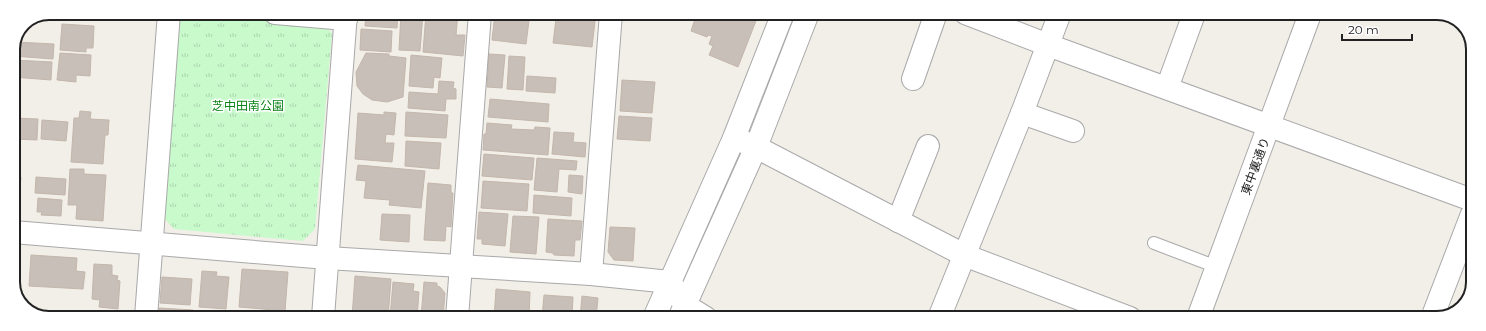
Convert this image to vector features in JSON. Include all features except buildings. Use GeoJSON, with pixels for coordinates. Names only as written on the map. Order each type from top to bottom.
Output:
{"type":"FeatureCollection","features":[{"type":"Feature","properties":{"kind":"street"},"geometry":{"type":"LineString","coordinates":[[146,311],[168,20]]}},
{"type":"Feature","properties":{"kind":"street"},"geometry":{"type":"LineString","coordinates":[[323,311],[346,20]]}},
{"type":"Feature","properties":{"kind":"street"},"geometry":{"type":"LineString","coordinates":[[458,311],[479,20]]}},
{"type":"Feature","properties":{"kind":"street"},"geometry":{"type":"LineString","coordinates":[[591,274],[610,20]]}},
{"type":"Feature","properties":{"kind":"street"},"geometry":{"type":"LineString","coordinates":[[657,311],[734,138],[780,20]]}},
{"type":"Feature","properties":{"kind":"street"},"geometry":{"type":"LineString","coordinates":[[682,311],[756,147],[805,20]]}},
{"type":"Feature","properties":{"kind":"street"},"geometry":{"type":"LineString","coordinates":[[913,79],[934,20]]}},
{"type":"Feature","properties":{"kind":"street"},"geometry":{"type":"LineString","coordinates":[[983,20],[1466,198]]}},
{"type":"Feature","properties":{"kind":"street"},"geometry":{"type":"LineString","coordinates":[[942,311],[1022,113],[1058,20]]}},
{"type":"Feature","properties":{"kind":"street"},"geometry":{"type":"LineString","coordinates":[[1167,88],[1192,20]]}},
{"type":"Feature","properties":{"kind":"street","name":"東中裏通り"},"geometry":{"type":"LineString","coordinates":[[1201,311],[1308,20]]}},
{"type":"Feature","properties":{"kind":"street"},"geometry":{"type":"LineString","coordinates":[[1022,113],[1073,131]]}},
{"type":"Feature","properties":{"kind":"street"},"geometry":{"type":"LineString","coordinates":[[734,138],[756,147],[964,255],[1088,310]]}},
{"type":"Feature","properties":{"kind":"street"},"geometry":{"type":"LineString","coordinates":[[898,221],[928,146]]}},
{"type":"Feature","properties":{"kind":"street"},"geometry":{"type":"LineString","coordinates":[[1435,311],[1466,230]]}},
{"type":"Feature","properties":{"kind":"street"},"geometry":{"type":"LineString","coordinates":[[20,233],[327,258],[591,274],[670,282]]}},
{"type":"Feature","properties":{"kind":"street"},"geometry":{"type":"LineString","coordinates":[[670,282],[682,311]]}},
{"type":"Feature","properties":{"kind":"lane"},"geometry":{"type":"LineString","coordinates":[[1154,243],[1217,267]]}},
{"type":"Feature","properties":{"kind":"green space","name":"芝中田南公園"},"geometry":{"type":"Polygon","coordinates":[[[176,20],[271,20],[323,24],[332,33],[315,229],[303,241],[174,229],[162,216],[176,20]]]}}]}
